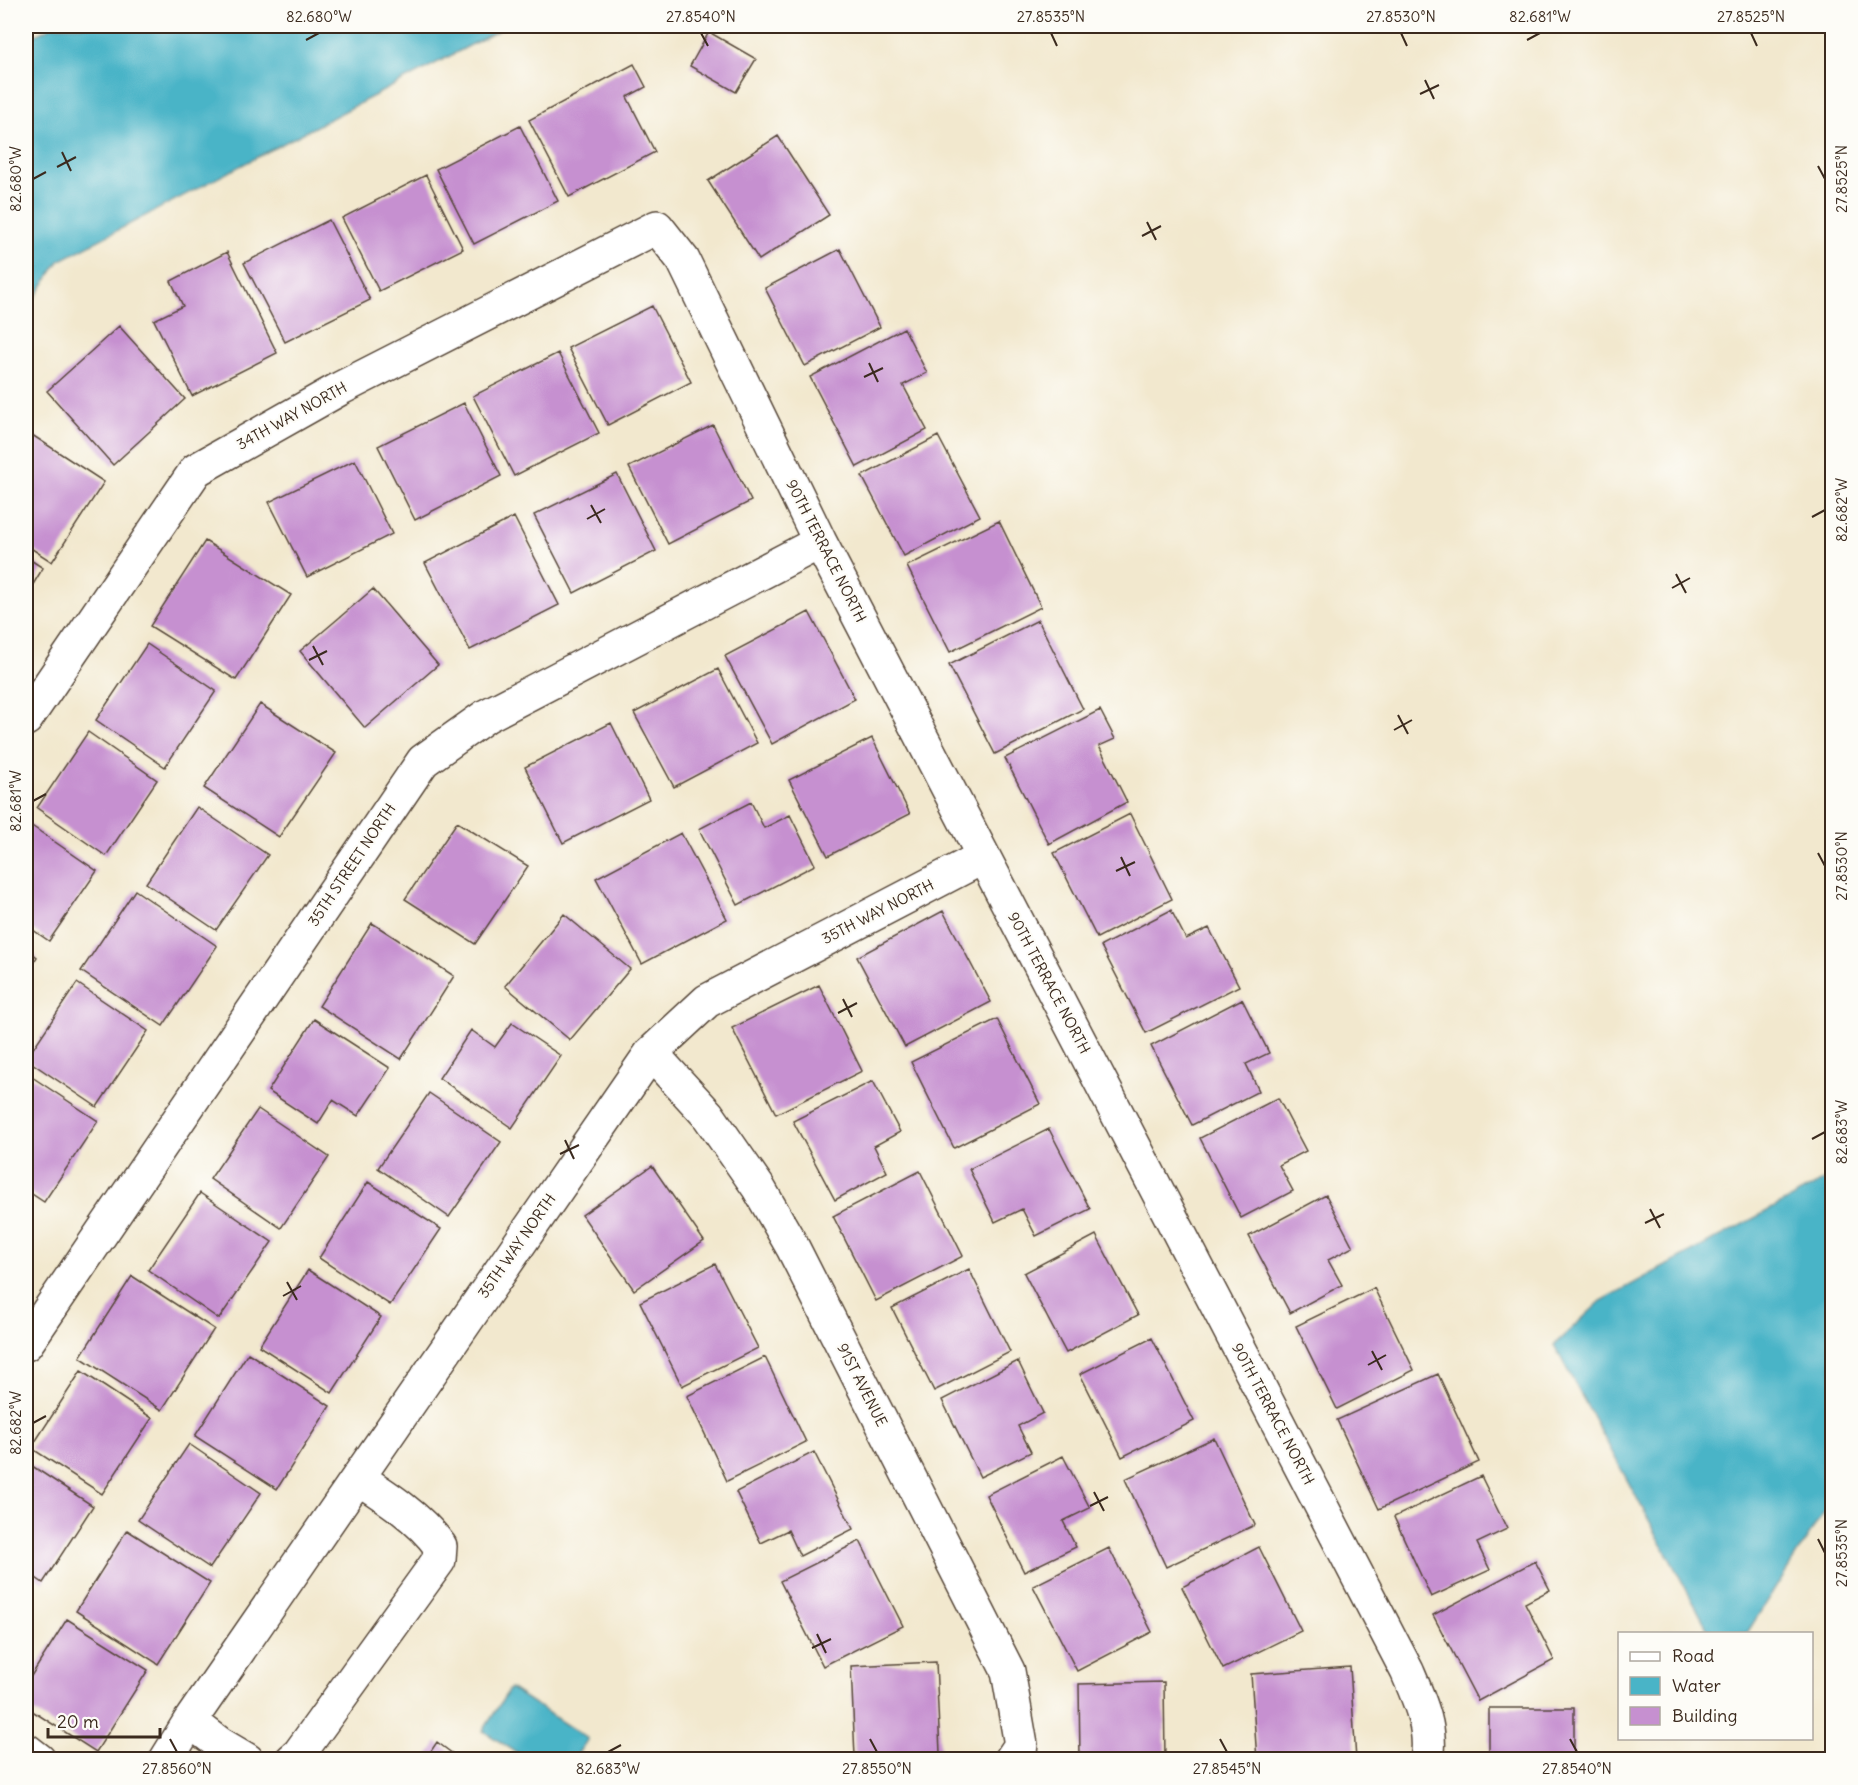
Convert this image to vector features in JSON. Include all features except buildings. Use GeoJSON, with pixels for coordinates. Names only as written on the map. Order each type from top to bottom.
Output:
{"type":"FeatureCollection","features":[{"type":"Feature","properties":{"kind":"street","name":"90TH TERRACE NORTH"},"geometry":{"type":"LineString","coordinates":[[657,227],[683,260],[820,542],[1407,1671],[1422,1704],[1429,1752]]}},
{"type":"Feature","properties":{"kind":"street","name":"34TH WAY NORTH"},"geometry":{"type":"LineString","coordinates":[[26,719],[196,470],[340,388],[657,227]]}},
{"type":"Feature","properties":{"kind":"street","name":"35TH STREET NORTH"},"geometry":{"type":"LineString","coordinates":[[26,1344],[423,761],[486,716],[820,542]]}},
{"type":"Feature","properties":{"kind":"street","name":"35TH WAY NORTH"},"geometry":{"type":"LineString","coordinates":[[166,1760],[190,1721],[651,1053],[707,1001],[983,857]]}},
{"type":"Feature","properties":{"kind":"street","name":"91ST AVENUE"},"geometry":{"type":"LineString","coordinates":[[651,1053],[708,1115],[758,1187],[793,1248],[1008,1671],[1016,1752]]}},
{"type":"Feature","properties":{"kind":"street"},"geometry":{"type":"LineString","coordinates":[[292,1760],[299,1754],[358,1674],[439,1560],[441,1546],[431,1533],[358,1478]]}},
{"type":"Feature","properties":{"kind":"street"},"geometry":{"type":"LineString","coordinates":[[190,1721],[220,1744],[247,1760]]}},
{"type":"Feature","properties":{"kind":"street"},"geometry":{"type":"LineString","coordinates":[[26,1750],[39,1760]]}},
{"type":"Feature","properties":{"kind":"water"},"geometry":{"type":"Polygon","coordinates":[[[53,26],[507,26],[59,261],[26,311],[26,40],[53,26]]]}},
{"type":"Feature","properties":{"kind":"water"},"geometry":{"type":"Polygon","coordinates":[[[1832,1176],[1832,1499],[1748,1632],[1709,1632],[1554,1345],[1601,1301],[1832,1176]]]}},
{"type":"Feature","properties":{"kind":"water"},"geometry":{"type":"Polygon","coordinates":[[[510,1688],[588,1739],[574,1759],[527,1759],[483,1731],[510,1688]]]}}]}
